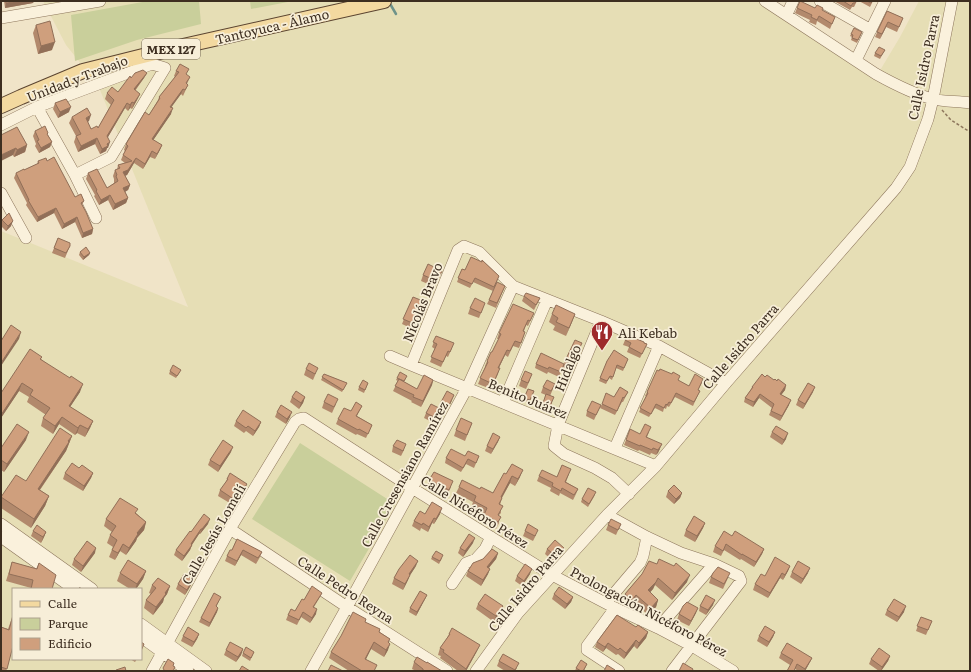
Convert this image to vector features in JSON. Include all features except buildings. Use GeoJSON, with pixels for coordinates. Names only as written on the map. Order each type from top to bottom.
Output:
{"type":"FeatureCollection","features":[{"type":"Feature","properties":{"kind":"main road","name":"Tantoyuca - Álamo"},"geometry":{"type":"LineString","coordinates":[[1,106],[83,70],[384,1]]}},
{"type":"Feature","properties":{"kind":"street"},"geometry":{"type":"LineString","coordinates":[[1,18],[78,3],[100,1]]}},
{"type":"Feature","properties":{"kind":"street"},"geometry":{"type":"LineString","coordinates":[[765,1],[892,83],[909,91],[933,99],[970,103]]}},
{"type":"Feature","properties":{"kind":"street"},"geometry":{"type":"LineString","coordinates":[[787,14],[793,1]]}},
{"type":"Feature","properties":{"kind":"street"},"geometry":{"type":"LineString","coordinates":[[820,1],[871,30]]}},
{"type":"Feature","properties":{"kind":"street"},"geometry":{"type":"LineString","coordinates":[[856,60],[886,1]]}},
{"type":"Feature","properties":{"kind":"street","name":"Calle Isidro Parra"},"geometry":{"type":"LineString","coordinates":[[476,671],[518,613],[607,515],[656,466],[726,383],[896,188],[910,168],[928,119],[933,99],[948,3]]}},
{"type":"Feature","properties":{"kind":"street","name":"Unidad y Trabajo"},"geometry":{"type":"LineString","coordinates":[[1,125],[37,107],[152,64],[165,68],[111,157],[75,174]]}},
{"type":"Feature","properties":{"kind":"street"},"geometry":{"type":"LineString","coordinates":[[37,107],[75,174],[96,218]]}},
{"type":"Feature","properties":{"kind":"street"},"geometry":{"type":"LineString","coordinates":[[1,193],[26,238]]}},
{"type":"Feature","properties":{"kind":"street","name":"Nicolás Bravo"},"geometry":{"type":"LineString","coordinates":[[411,365],[458,250],[464,246],[479,252],[513,286]]}},
{"type":"Feature","properties":{"kind":"street"},"geometry":{"type":"LineString","coordinates":[[513,286],[659,346],[726,383]]}},
{"type":"Feature","properties":{"kind":"street","name":"Calle Cresensiano Ramírez"},"geometry":{"type":"LineString","coordinates":[[311,671],[466,388],[513,286]]}},
{"type":"Feature","properties":{"kind":"street"},"geometry":{"type":"LineString","coordinates":[[503,402],[547,300]]}},
{"type":"Feature","properties":{"kind":"street","name":"Hidalgo"},"geometry":{"type":"LineString","coordinates":[[601,321],[558,425],[554,446],[564,454],[595,468],[612,478],[629,494]]}},
{"type":"Feature","properties":{"kind":"street"},"geometry":{"type":"LineString","coordinates":[[615,448],[659,346]]}},
{"type":"Feature","properties":{"kind":"street","name":"Benito Juárez"},"geometry":{"type":"LineString","coordinates":[[390,356],[656,466]]}},
{"type":"Feature","properties":{"kind":"street","name":"Calle Nicéforo Pérez"},"geometry":{"type":"LineString","coordinates":[[304,418],[412,488],[552,575]]}},
{"type":"Feature","properties":{"kind":"street","name":"Calle Jesús Lomelí"},"geometry":{"type":"LineString","coordinates":[[152,671],[230,529],[295,422],[304,418]]}},
{"type":"Feature","properties":{"kind":"street"},"geometry":{"type":"LineString","coordinates":[[607,515],[647,537],[681,553],[714,564],[739,576],[741,581],[672,671]]}},
{"type":"Feature","properties":{"kind":"street"},"geometry":{"type":"LineString","coordinates":[[1,524],[46,562],[73,588]]}},
{"type":"Feature","properties":{"kind":"street","name":"Calle Pedro Reyna"},"geometry":{"type":"LineString","coordinates":[[230,529],[347,607],[447,671]]}},
{"type":"Feature","properties":{"kind":"street"},"geometry":{"type":"LineString","coordinates":[[1,537],[90,588]]}},
{"type":"Feature","properties":{"kind":"street"},"geometry":{"type":"LineString","coordinates":[[452,584],[466,563],[476,558],[486,549],[491,537]]}},
{"type":"Feature","properties":{"kind":"street"},"geometry":{"type":"LineString","coordinates":[[619,671],[587,650],[587,646],[610,605],[644,556],[647,537]]}},
{"type":"Feature","properties":{"kind":"street"},"geometry":{"type":"LineString","coordinates":[[658,628],[714,564]]}},
{"type":"Feature","properties":{"kind":"street","name":"Prolongación Nicéforo Pérez"},"geometry":{"type":"LineString","coordinates":[[552,575],[658,628],[734,671]]}},
{"type":"Feature","properties":{"kind":"street"},"geometry":{"type":"LineString","coordinates":[[142,625],[188,671]]}},
{"type":"Feature","properties":{"kind":"street"},"geometry":{"type":"LineString","coordinates":[[142,637],[165,648],[206,671]]}},
{"type":"Feature","properties":{"kind":"path"},"geometry":{"type":"LineString","coordinates":[[933,99],[951,120],[970,132]]}},
{"type":"Feature","properties":{"kind":"shaded area"},"geometry":{"type":"Polygon","coordinates":[[[43,1],[772,1],[879,72],[919,1],[970,1],[970,671],[1,671],[1,231],[188,307],[98,85],[66,45],[43,1]]]}},
{"type":"Feature","properties":{"kind":"green space"},"geometry":{"type":"Polygon","coordinates":[[[148,1],[199,1],[201,24],[137,40],[75,61],[71,15],[148,1]]]}},
{"type":"Feature","properties":{"kind":"green space"},"geometry":{"type":"Polygon","coordinates":[[[250,1],[293,1],[251,9],[250,1]]]}},
{"type":"Feature","properties":{"kind":"green space"},"geometry":{"type":"Polygon","coordinates":[[[300,443],[395,504],[350,581],[252,519],[300,443]]]}},
{"type":"Feature","properties":{"kind":"waterway"},"geometry":{"type":"LineString","coordinates":[[389,2],[396,14]]}},
{"type":"Feature","properties":{"kind":"place","name":"Ali Kebab"},"geometry":{"type":"Point","coordinates":[602,352]}}]}
